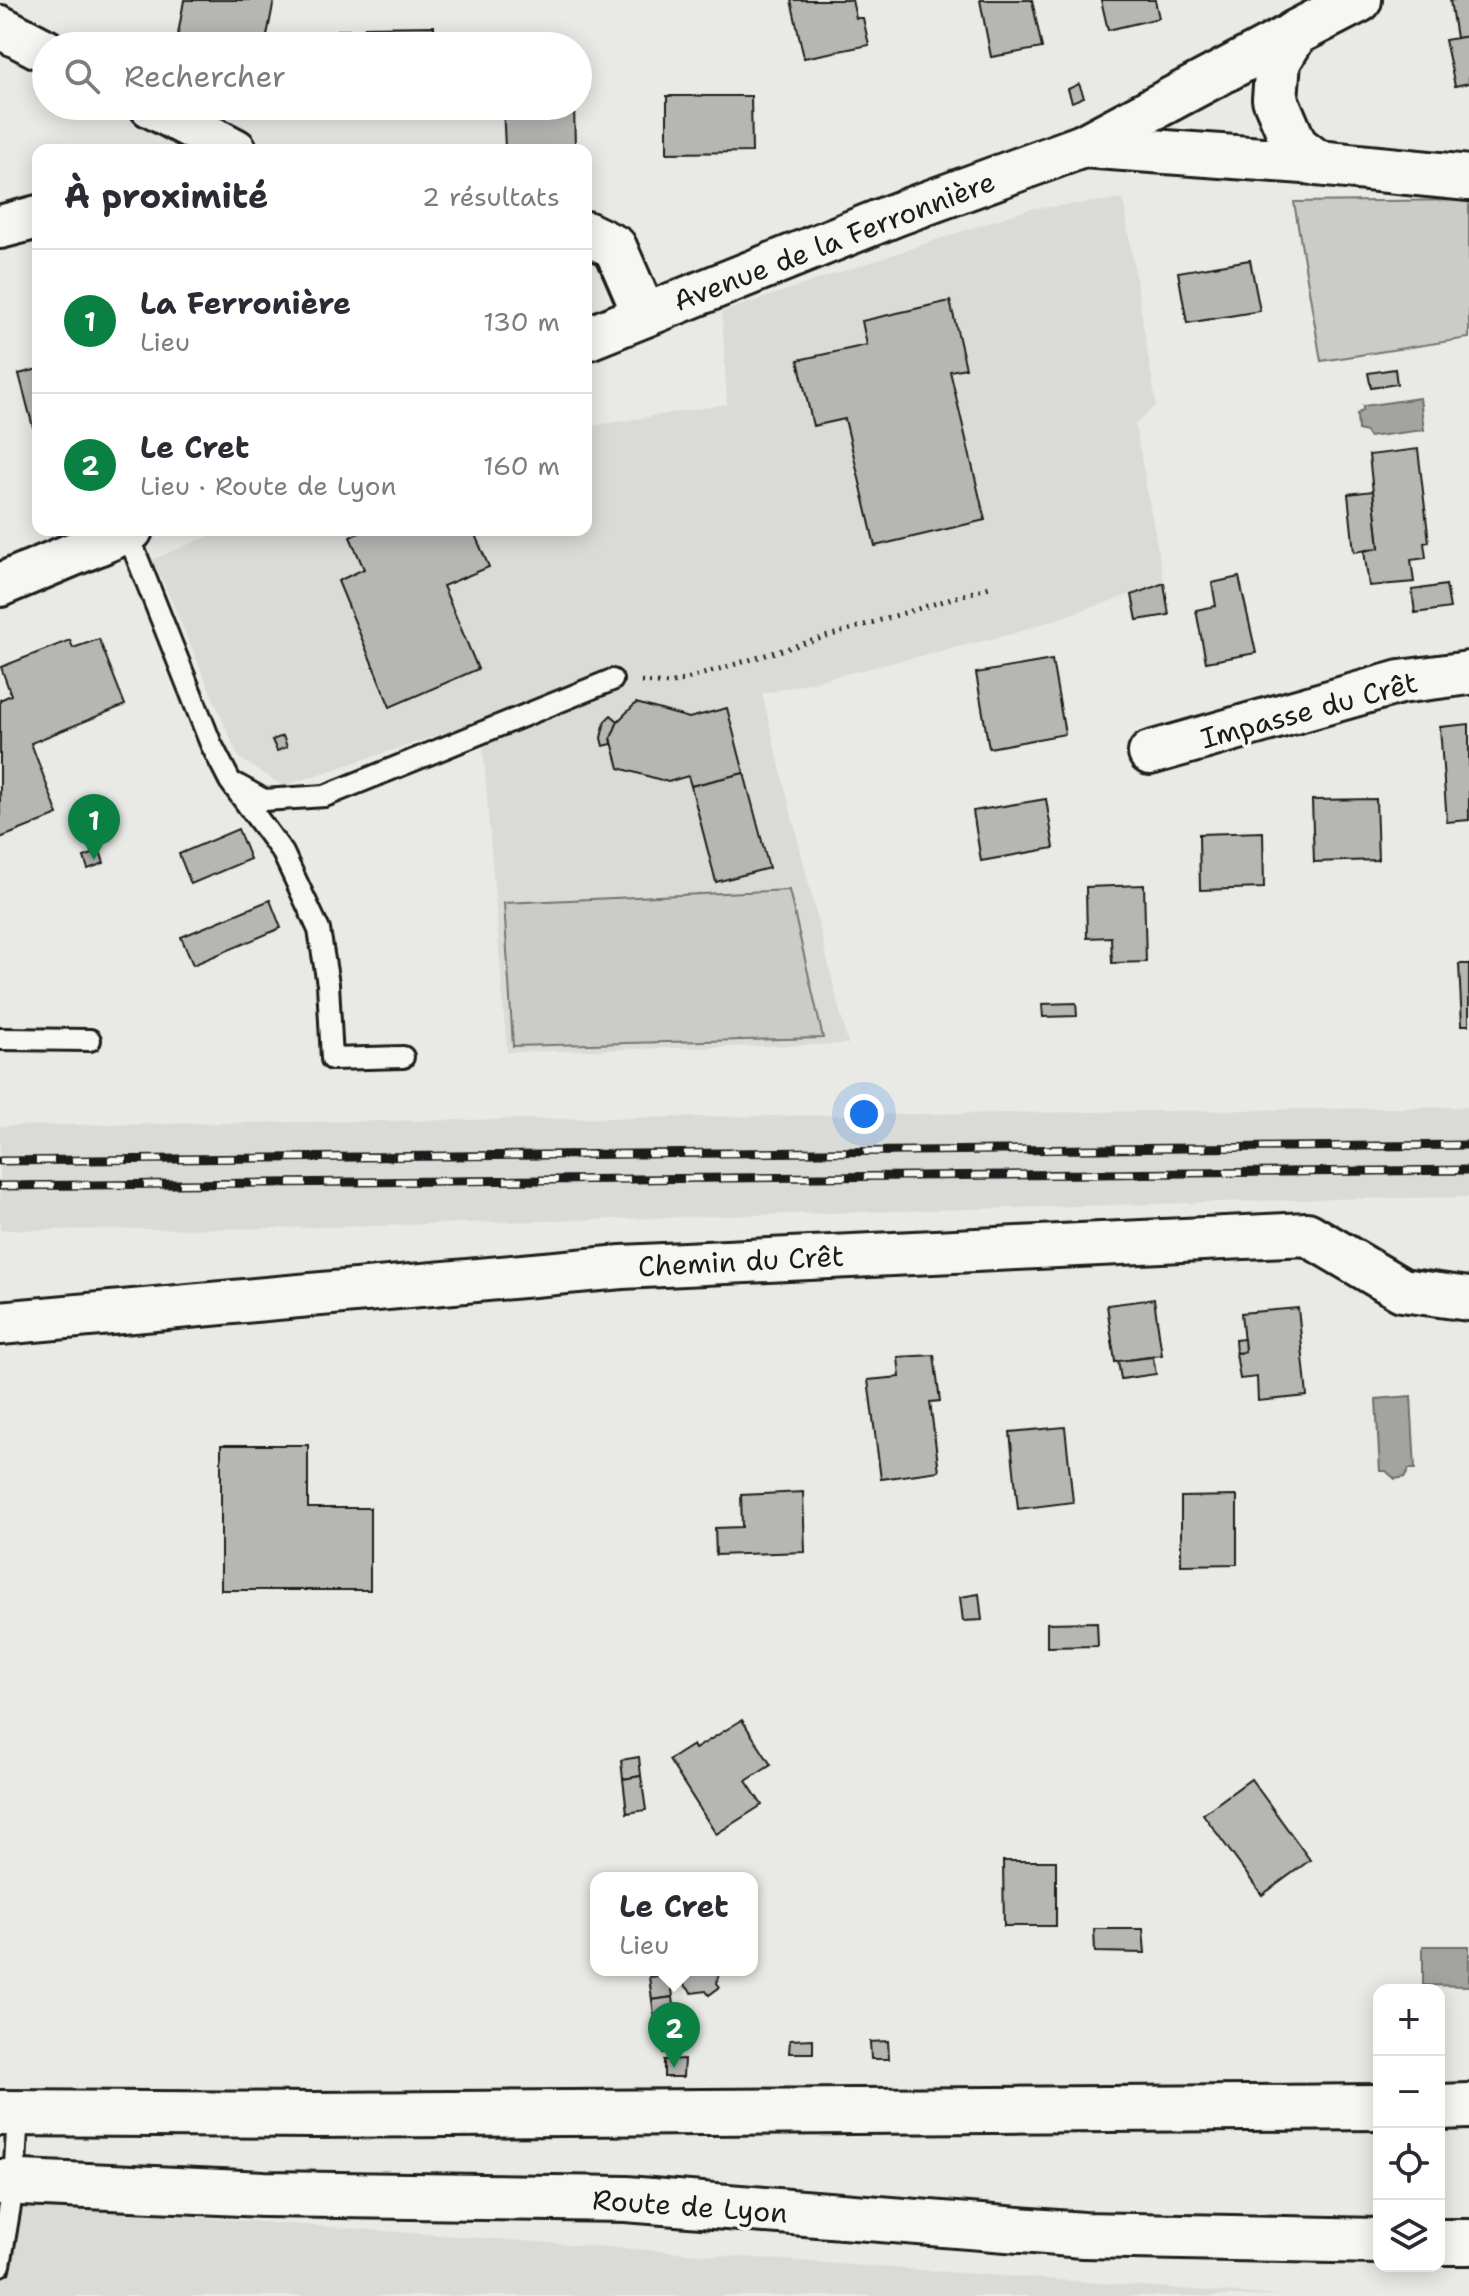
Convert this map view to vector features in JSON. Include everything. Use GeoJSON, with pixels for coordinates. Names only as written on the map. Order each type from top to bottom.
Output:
{"type":"FeatureCollection","features":[{"type":"Feature","properties":{"kind":"main road","name":"Avenue de la Ferronnière"},"geometry":{"type":"LineString","coordinates":[[1295,33],[1359,0]]}},
{"type":"Feature","properties":{"kind":"main road"},"geometry":{"type":"LineString","coordinates":[[1295,33],[1278,61],[1275,99],[1295,146],[1317,163]]}},
{"type":"Feature","properties":{"kind":"main road","name":"Avenue de la Ferronnière"},"geometry":{"type":"LineString","coordinates":[[1317,163],[1469,178]]}},
{"type":"Feature","properties":{"kind":"main road"},"geometry":{"type":"LineString","coordinates":[[1445,2107],[1469,2106]]}},
{"type":"Feature","properties":{"kind":"main road"},"geometry":{"type":"LineString","coordinates":[[9,2113],[329,2115],[1373,2107]]}},
{"type":"Feature","properties":{"kind":"main road","name":"Route de Lyon"},"geometry":{"type":"LineString","coordinates":[[7,2182],[264,2194],[626,2199],[1083,2235],[1373,2241]]}},
{"type":"Feature","properties":{"kind":"main road"},"geometry":{"type":"LineString","coordinates":[[1445,2242],[1469,2242]]}},
{"type":"Feature","properties":{"kind":"street"},"geometry":{"type":"LineString","coordinates":[[0,27],[32,44]]}},
{"type":"Feature","properties":{"kind":"street","name":"Avenue de la Ferronnière"},"geometry":{"type":"LineString","coordinates":[[592,336],[897,214],[1083,146],[1295,33]]}},
{"type":"Feature","properties":{"kind":"street"},"geometry":{"type":"LineString","coordinates":[[178,120],[224,144]]}},
{"type":"Feature","properties":{"kind":"street","name":"Avenue de la Ferronnière"},"geometry":{"type":"LineString","coordinates":[[1083,146],[1317,163]]}},
{"type":"Feature","properties":{"kind":"street"},"geometry":{"type":"LineString","coordinates":[[0,227],[32,219]]}},
{"type":"Feature","properties":{"kind":"street"},"geometry":{"type":"LineString","coordinates":[[592,236],[615,247],[644,314]]}},
{"type":"Feature","properties":{"kind":"street"},"geometry":{"type":"LineString","coordinates":[[0,585],[117,536]]}},
{"type":"Feature","properties":{"kind":"street","name":"Impasse du Crêt"},"geometry":{"type":"LineString","coordinates":[[1150,753],[1400,682],[1469,673]]}},
{"type":"Feature","properties":{"kind":"street","name":"Chemin du Crêt"},"geometry":{"type":"LineString","coordinates":[[0,1323],[622,1267],[1307,1234],[1402,1290],[1469,1299]]}},
{"type":"Feature","properties":{"kind":"lane"},"geometry":{"type":"LineString","coordinates":[[131,536],[211,744],[230,781],[283,853],[319,930],[328,984],[332,1059],[403,1057]]}},
{"type":"Feature","properties":{"kind":"lane"},"geometry":{"type":"LineString","coordinates":[[230,781],[264,800],[325,796],[612,680]]}},
{"type":"Feature","properties":{"kind":"lane"},"geometry":{"type":"LineString","coordinates":[[0,1039],[90,1040]]}},
{"type":"Feature","properties":{"kind":"lane"},"geometry":{"type":"LineString","coordinates":[[0,2265],[9,2113]]}},
{"type":"Feature","properties":{"kind":"path"},"geometry":{"type":"LineString","coordinates":[[612,680],[670,684],[993,586]]}},
{"type":"Feature","properties":{"kind":"shaded area"},"geometry":{"type":"Polygon","coordinates":[[[1123,199],[1156,405],[1135,424],[1164,583],[1012,634],[762,694],[848,1044],[507,1052],[481,721],[283,786],[239,758],[151,560],[209,536],[592,536],[592,426],[727,404],[722,312],[1029,209],[1123,199]]]}},
{"type":"Feature","properties":{"kind":"shaded area"},"geometry":{"type":"Polygon","coordinates":[[[1469,200],[1469,338],[1321,361],[1294,202],[1469,200]]]}},
{"type":"Feature","properties":{"kind":"shaded area"},"geometry":{"type":"Polygon","coordinates":[[[1420,398],[1424,430],[1369,437],[1366,432],[1358,430],[1357,414],[1363,406],[1420,398]]]}},
{"type":"Feature","properties":{"kind":"shaded area"},"geometry":{"type":"Polygon","coordinates":[[[789,890],[823,1038],[513,1046],[504,903],[789,890]]]}},
{"type":"Feature","properties":{"kind":"shaded area"},"geometry":{"type":"Polygon","coordinates":[[[1469,1107],[1469,1197],[289,1228],[0,1230],[0,1126],[1469,1107]]]}},
{"type":"Feature","properties":{"kind":"shaded area"},"geometry":{"type":"Polygon","coordinates":[[[1411,1396],[1415,1469],[1409,1469],[1405,1477],[1395,1479],[1386,1471],[1380,1471],[1376,1399],[1411,1396]]]}},
{"type":"Feature","properties":{"kind":"shaded area"},"geometry":{"type":"Polygon","coordinates":[[[1423,1946],[1469,1946],[1469,1986],[1423,1984],[1423,1946]]]}},
{"type":"Feature","properties":{"kind":"shaded area"},"geometry":{"type":"Polygon","coordinates":[[[0,2203],[1279,2296],[0,2296],[0,2203]]]}},
{"type":"Feature","properties":{"kind":"building"},"geometry":{"type":"Polygon","coordinates":[[[184,0],[274,0],[268,32],[178,32],[184,0]]]}},
{"type":"Feature","properties":{"kind":"building"},"geometry":{"type":"Polygon","coordinates":[[[791,0],[852,0],[856,18],[863,18],[869,45],[804,58],[791,0]]]}},
{"type":"Feature","properties":{"kind":"building"},"geometry":{"type":"Polygon","coordinates":[[[980,0],[1032,0],[1042,48],[991,57],[980,0]]]}},
{"type":"Feature","properties":{"kind":"building"},"geometry":{"type":"Polygon","coordinates":[[[1101,0],[1155,0],[1159,18],[1108,30],[1101,0]]]}},
{"type":"Feature","properties":{"kind":"building"},"geometry":{"type":"Polygon","coordinates":[[[1450,0],[1469,0],[1469,36],[1456,38],[1450,0]]]}},
{"type":"Feature","properties":{"kind":"building"},"geometry":{"type":"Polygon","coordinates":[[[434,26],[434,32],[337,32],[366,30],[365,27],[434,26]]]}},
{"type":"Feature","properties":{"kind":"building"},"geometry":{"type":"Polygon","coordinates":[[[1469,36],[1469,83],[1455,86],[1445,40],[1469,36]]]}},
{"type":"Feature","properties":{"kind":"building"},"geometry":{"type":"Polygon","coordinates":[[[1079,84],[1084,97],[1072,102],[1068,89],[1079,84]]]}},
{"type":"Feature","properties":{"kind":"building"},"geometry":{"type":"Polygon","coordinates":[[[667,96],[751,96],[752,152],[667,153],[667,96]]]}},
{"type":"Feature","properties":{"kind":"building"},"geometry":{"type":"Polygon","coordinates":[[[504,120],[574,120],[575,144],[505,144],[504,120]]]}},
{"type":"Feature","properties":{"kind":"building"},"geometry":{"type":"Polygon","coordinates":[[[1250,260],[1260,311],[1187,323],[1178,272],[1250,260]]]}},
{"type":"Feature","properties":{"kind":"building"},"geometry":{"type":"Polygon","coordinates":[[[950,301],[966,368],[950,371],[985,520],[875,546],[845,419],[813,426],[798,360],[867,345],[862,321],[950,301]]]}},
{"type":"Feature","properties":{"kind":"building"},"geometry":{"type":"Polygon","coordinates":[[[1395,369],[1397,384],[1371,388],[1368,373],[1395,369]]]}},
{"type":"Feature","properties":{"kind":"building"},"geometry":{"type":"Polygon","coordinates":[[[32,371],[32,423],[19,374],[32,371]]]}},
{"type":"Feature","properties":{"kind":"building"},"geometry":{"type":"Polygon","coordinates":[[[1418,449],[1429,542],[1424,543],[1426,558],[1411,560],[1414,582],[1369,586],[1364,551],[1379,548],[1369,455],[1418,449]]]}},
{"type":"Feature","properties":{"kind":"building"},"geometry":{"type":"Polygon","coordinates":[[[1373,491],[1379,548],[1354,552],[1348,494],[1373,491]]]}},
{"type":"Feature","properties":{"kind":"building"},"geometry":{"type":"Polygon","coordinates":[[[476,536],[489,567],[443,586],[478,669],[390,707],[338,581],[364,569],[350,537],[476,536]]]}},
{"type":"Feature","properties":{"kind":"building"},"geometry":{"type":"Polygon","coordinates":[[[1239,577],[1256,653],[1206,662],[1196,610],[1216,606],[1212,583],[1239,577]]]}},
{"type":"Feature","properties":{"kind":"building"},"geometry":{"type":"Polygon","coordinates":[[[1164,583],[1169,615],[1137,620],[1132,595],[1164,583]]]}},
{"type":"Feature","properties":{"kind":"building"},"geometry":{"type":"Polygon","coordinates":[[[1446,585],[1450,608],[1415,613],[1412,590],[1446,585]]]}},
{"type":"Feature","properties":{"kind":"building"},"geometry":{"type":"Polygon","coordinates":[[[99,639],[125,705],[31,743],[58,815],[0,838],[0,700],[11,695],[1,667],[70,640],[73,648],[99,639]]]}},
{"type":"Feature","properties":{"kind":"building"},"geometry":{"type":"Polygon","coordinates":[[[1052,660],[1065,734],[989,748],[976,673],[1052,660]]]}},
{"type":"Feature","properties":{"kind":"building"},"geometry":{"type":"Polygon","coordinates":[[[636,703],[689,718],[727,708],[744,773],[691,786],[688,776],[668,782],[619,768],[611,738],[614,725],[636,703]]]}},
{"type":"Feature","properties":{"kind":"building"},"geometry":{"type":"Polygon","coordinates":[[[611,715],[618,721],[611,738],[612,744],[603,746],[601,738],[605,721],[611,715]]]}},
{"type":"Feature","properties":{"kind":"building"},"geometry":{"type":"Polygon","coordinates":[[[1469,724],[1469,820],[1447,822],[1440,727],[1469,724]]]}},
{"type":"Feature","properties":{"kind":"building"},"geometry":{"type":"Polygon","coordinates":[[[283,736],[287,747],[277,751],[272,740],[283,736]]]}},
{"type":"Feature","properties":{"kind":"building"},"geometry":{"type":"Polygon","coordinates":[[[744,773],[769,868],[716,882],[691,786],[744,773]]]}},
{"type":"Feature","properties":{"kind":"building"},"geometry":{"type":"Polygon","coordinates":[[[1046,799],[1054,848],[981,861],[973,811],[1046,799]]]}},
{"type":"Feature","properties":{"kind":"building"},"geometry":{"type":"Polygon","coordinates":[[[1376,799],[1378,860],[1314,862],[1312,800],[1376,799]]]}},
{"type":"Feature","properties":{"kind":"building"},"geometry":{"type":"Polygon","coordinates":[[[238,829],[250,859],[191,884],[179,854],[238,829]]]}},
{"type":"Feature","properties":{"kind":"building"},"geometry":{"type":"Polygon","coordinates":[[[1263,832],[1264,888],[1200,890],[1199,834],[1263,832]]]}},
{"type":"Feature","properties":{"kind":"building"},"geometry":{"type":"Polygon","coordinates":[[[100,851],[104,863],[88,869],[84,857],[100,851]]]}},
{"type":"Feature","properties":{"kind":"building"},"geometry":{"type":"Polygon","coordinates":[[[1144,885],[1146,962],[1112,963],[1111,937],[1087,938],[1086,887],[1144,885]]]}},
{"type":"Feature","properties":{"kind":"building"},"geometry":{"type":"Polygon","coordinates":[[[270,900],[281,928],[193,965],[181,937],[270,900]]]}},
{"type":"Feature","properties":{"kind":"building"},"geometry":{"type":"Polygon","coordinates":[[[1459,964],[1469,964],[1469,1025],[1462,1025],[1459,964]]]}},
{"type":"Feature","properties":{"kind":"building"},"geometry":{"type":"Polygon","coordinates":[[[1076,1003],[1077,1016],[1043,1017],[1042,1004],[1076,1003]]]}},
{"type":"Feature","properties":{"kind":"building"},"geometry":{"type":"Polygon","coordinates":[[[1154,1299],[1162,1355],[1115,1362],[1107,1305],[1154,1299]]]}},
{"type":"Feature","properties":{"kind":"building"},"geometry":{"type":"Polygon","coordinates":[[[1298,1308],[1307,1396],[1258,1401],[1257,1377],[1240,1379],[1236,1353],[1245,1352],[1241,1313],[1298,1308]]]}},
{"type":"Feature","properties":{"kind":"building"},"geometry":{"type":"Polygon","coordinates":[[[1244,1339],[1245,1352],[1236,1353],[1235,1340],[1244,1339]]]}},
{"type":"Feature","properties":{"kind":"building"},"geometry":{"type":"Polygon","coordinates":[[[934,1355],[940,1401],[930,1402],[939,1471],[881,1479],[868,1380],[900,1377],[898,1357],[934,1355]]]}},
{"type":"Feature","properties":{"kind":"building"},"geometry":{"type":"Polygon","coordinates":[[[1153,1357],[1156,1374],[1121,1379],[1118,1361],[1153,1357]]]}},
{"type":"Feature","properties":{"kind":"building"},"geometry":{"type":"Polygon","coordinates":[[[1065,1427],[1073,1502],[1018,1509],[1010,1432],[1065,1427]]]}},
{"type":"Feature","properties":{"kind":"building"},"geometry":{"type":"Polygon","coordinates":[[[221,1445],[308,1445],[308,1508],[370,1508],[370,1590],[221,1590],[221,1445]]]}},
{"type":"Feature","properties":{"kind":"building"},"geometry":{"type":"Polygon","coordinates":[[[803,1492],[805,1552],[716,1555],[715,1528],[742,1527],[741,1495],[803,1492]]]}},
{"type":"Feature","properties":{"kind":"building"},"geometry":{"type":"Polygon","coordinates":[[[1237,1496],[1237,1564],[1181,1565],[1181,1497],[1237,1496]]]}},
{"type":"Feature","properties":{"kind":"building"},"geometry":{"type":"Polygon","coordinates":[[[979,1594],[982,1620],[963,1621],[960,1597],[979,1594]]]}},
{"type":"Feature","properties":{"kind":"building"},"geometry":{"type":"Polygon","coordinates":[[[1097,1622],[1098,1646],[1047,1647],[1047,1623],[1097,1622]]]}},
{"type":"Feature","properties":{"kind":"building"},"geometry":{"type":"Polygon","coordinates":[[[742,1720],[771,1765],[746,1781],[762,1805],[716,1834],[669,1760],[693,1745],[695,1749],[742,1720]]]}},
{"type":"Feature","properties":{"kind":"building"},"geometry":{"type":"Polygon","coordinates":[[[639,1757],[641,1776],[623,1779],[621,1760],[639,1757]]]}},
{"type":"Feature","properties":{"kind":"building"},"geometry":{"type":"Polygon","coordinates":[[[641,1776],[646,1810],[627,1813],[623,1779],[641,1776]]]}},
{"type":"Feature","properties":{"kind":"building"},"geometry":{"type":"Polygon","coordinates":[[[1251,1779],[1310,1860],[1262,1895],[1203,1814],[1251,1779]]]}},
{"type":"Feature","properties":{"kind":"building"},"geometry":{"type":"Polygon","coordinates":[[[1003,1861],[1056,1861],[1056,1926],[1004,1926],[1003,1861]]]}},
{"type":"Feature","properties":{"kind":"building"},"geometry":{"type":"Polygon","coordinates":[[[1094,1929],[1143,1929],[1145,1953],[1095,1952],[1094,1929]]]}},
{"type":"Feature","properties":{"kind":"building"},"geometry":{"type":"Polygon","coordinates":[[[670,1976],[673,1997],[652,2000],[649,1977],[670,1976]]]}},
{"type":"Feature","properties":{"kind":"building"},"geometry":{"type":"Polygon","coordinates":[[[676,1976],[719,1976],[717,1983],[720,1987],[709,1995],[706,1991],[692,1993],[676,1976]]]}},
{"type":"Feature","properties":{"kind":"building"},"geometry":{"type":"Polygon","coordinates":[[[673,1997],[675,2013],[654,2015],[652,2000],[673,1997]]]}},
{"type":"Feature","properties":{"kind":"building"},"geometry":{"type":"Polygon","coordinates":[[[682,2039],[682,2052],[663,2053],[663,2040],[682,2039]]]}},
{"type":"Feature","properties":{"kind":"building"},"geometry":{"type":"Polygon","coordinates":[[[813,2039],[813,2053],[789,2053],[790,2040],[813,2039]]]}},
{"type":"Feature","properties":{"kind":"building"},"geometry":{"type":"Polygon","coordinates":[[[888,2041],[889,2059],[871,2059],[870,2042],[888,2041]]]}},
{"type":"Feature","properties":{"kind":"building"},"geometry":{"type":"Polygon","coordinates":[[[684,2059],[683,2077],[664,2077],[664,2060],[684,2059]]]}},
{"type":"Feature","properties":{"kind":"railway"},"geometry":{"type":"LineString","coordinates":[[0,1161],[1469,1145]]}},
{"type":"Feature","properties":{"kind":"railway"},"geometry":{"type":"LineString","coordinates":[[0,1186],[1469,1170]]}},
{"type":"Feature","properties":{"kind":"place","name":"La Ferronière"},"geometry":{"type":"Point","coordinates":[94,860]}},
{"type":"Feature","properties":{"kind":"place","name":"Le Cret"},"geometry":{"type":"Point","coordinates":[674,2068]}}]}
